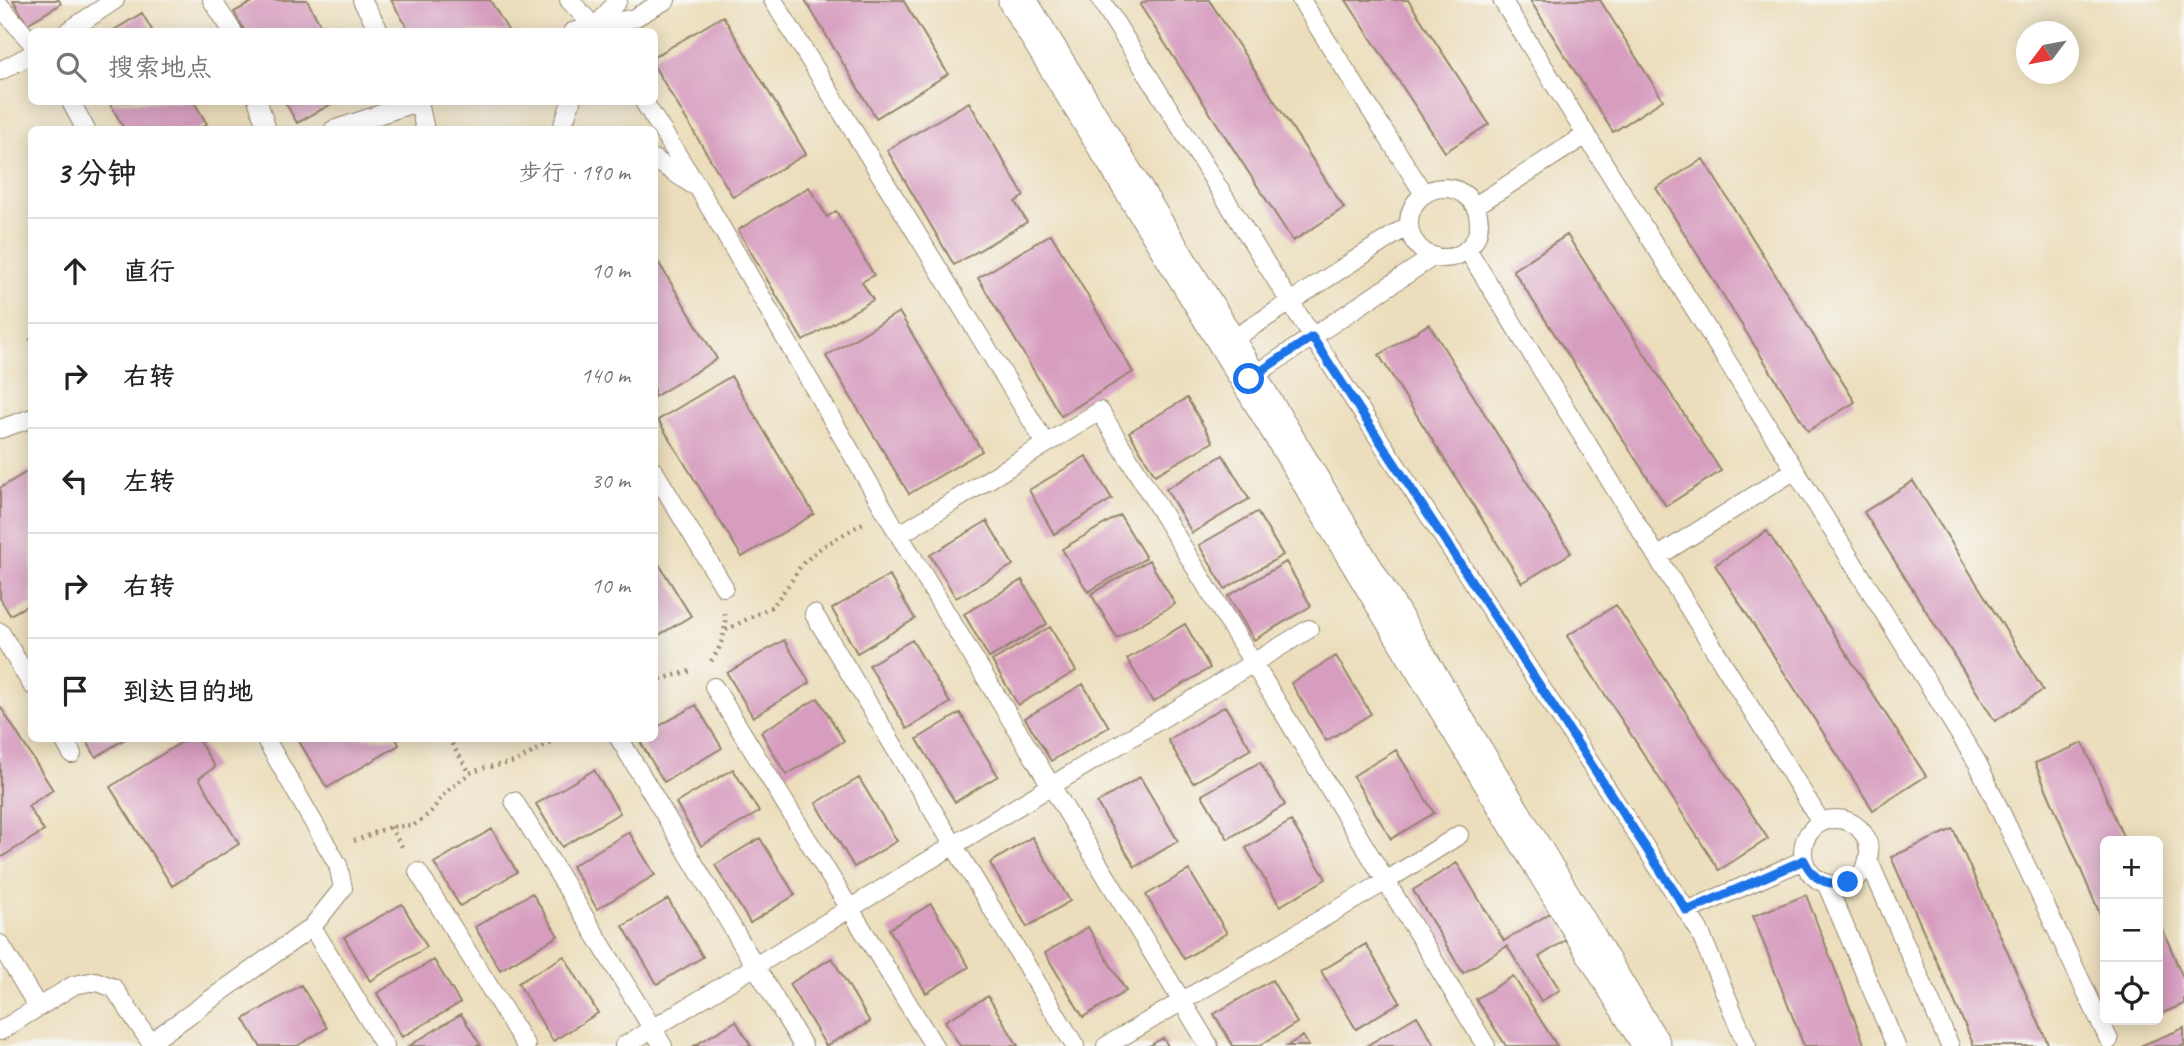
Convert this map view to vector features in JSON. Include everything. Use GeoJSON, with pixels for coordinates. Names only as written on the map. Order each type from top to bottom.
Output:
{"type":"FeatureCollection","features":[{"type":"Feature","properties":{"kind":"street"},"geometry":{"type":"LineString","coordinates":[[1017,0],[1652,1046]]}},
{"type":"Feature","properties":{"kind":"lane"},"geometry":{"type":"LineString","coordinates":[[72,28],[116,0]]}},
{"type":"Feature","properties":{"kind":"lane"},"geometry":{"type":"LineString","coordinates":[[212,0],[230,28]]}},
{"type":"Feature","properties":{"kind":"lane"},"geometry":{"type":"LineString","coordinates":[[362,0],[378,28]]}},
{"type":"Feature","properties":{"kind":"lane"},"geometry":{"type":"LineString","coordinates":[[569,0],[594,28]]}},
{"type":"Feature","properties":{"kind":"lane"},"geometry":{"type":"LineString","coordinates":[[597,28],[618,0]]}},
{"type":"Feature","properties":{"kind":"lane"},"geometry":{"type":"LineString","coordinates":[[602,28],[634,18],[666,0]]}},
{"type":"Feature","properties":{"kind":"lane"},"geometry":{"type":"LineString","coordinates":[[773,0],[1046,444]]}},
{"type":"Feature","properties":{"kind":"lane"},"geometry":{"type":"LineString","coordinates":[[1101,0],[1312,337],[1699,930],[1747,1046]]}},
{"type":"Feature","properties":{"kind":"lane"},"geometry":{"type":"LineString","coordinates":[[1301,0],[1424,194]]}},
{"type":"Feature","properties":{"kind":"lane"},"geometry":{"type":"LineString","coordinates":[[1502,0],[1977,762],[2109,1040]]}},
{"type":"Feature","properties":{"kind":"lane"},"geometry":{"type":"LineString","coordinates":[[0,6],[28,38]]}},
{"type":"Feature","properties":{"kind":"lane"},"geometry":{"type":"LineString","coordinates":[[0,71],[28,56]]}},
{"type":"Feature","properties":{"kind":"lane"},"geometry":{"type":"LineString","coordinates":[[73,105],[84,126]]}},
{"type":"Feature","properties":{"kind":"lane"},"geometry":{"type":"LineString","coordinates":[[259,105],[266,126]]}},
{"type":"Feature","properties":{"kind":"lane"},"geometry":{"type":"LineString","coordinates":[[345,126],[409,105]]}},
{"type":"Feature","properties":{"kind":"lane"},"geometry":{"type":"LineString","coordinates":[[419,105],[424,126]]}},
{"type":"Feature","properties":{"kind":"lane"},"geometry":{"type":"LineString","coordinates":[[562,126],[570,105]]}},
{"type":"Feature","properties":{"kind":"lane"},"geometry":{"type":"LineString","coordinates":[[646,105],[699,189],[899,535],[1209,1046]]}},
{"type":"Feature","properties":{"kind":"lane"},"geometry":{"type":"LineString","coordinates":[[1475,206],[1586,135]]}},
{"type":"Feature","properties":{"kind":"lane"},"geometry":{"type":"LineString","coordinates":[[658,162],[699,189]]}},
{"type":"Feature","properties":{"kind":"lane"},"geometry":{"type":"LineString","coordinates":[[1435,189],[1458,190],[1475,206],[1479,230],[1475,240],[1457,256],[1434,256],[1417,244],[1409,225],[1416,202],[1424,194],[1435,189]]}},
{"type":"Feature","properties":{"kind":"lane"},"geometry":{"type":"LineString","coordinates":[[1227,342],[1409,225]]}},
{"type":"Feature","properties":{"kind":"lane"},"geometry":{"type":"LineString","coordinates":[[1467,249],[1821,822]]}},
{"type":"Feature","properties":{"kind":"lane"},"geometry":{"type":"LineString","coordinates":[[1249,379],[1434,256]]}},
{"type":"Feature","properties":{"kind":"lane"},"geometry":{"type":"LineString","coordinates":[[899,535],[1100,411],[1486,1046]]}},
{"type":"Feature","properties":{"kind":"lane"},"geometry":{"type":"LineString","coordinates":[[0,429],[28,419]]}},
{"type":"Feature","properties":{"kind":"lane"},"geometry":{"type":"LineString","coordinates":[[1657,557],[1795,470]]}},
{"type":"Feature","properties":{"kind":"lane"},"geometry":{"type":"LineString","coordinates":[[658,478],[724,587]]}},
{"type":"Feature","properties":{"kind":"lane"},"geometry":{"type":"LineString","coordinates":[[814,614],[1075,1046]]}},
{"type":"Feature","properties":{"kind":"lane"},"geometry":{"type":"LineString","coordinates":[[624,1046],[1309,629]]}},
{"type":"Feature","properties":{"kind":"lane"},"geometry":{"type":"LineString","coordinates":[[0,632],[28,678]]}},
{"type":"Feature","properties":{"kind":"lane"},"geometry":{"type":"LineString","coordinates":[[714,687],[934,1046]]}},
{"type":"Feature","properties":{"kind":"lane"},"geometry":{"type":"LineString","coordinates":[[0,1031],[74,985],[95,981],[114,988],[152,1044],[312,927],[343,888],[338,865],[267,742]]}},
{"type":"Feature","properties":{"kind":"lane"},"geometry":{"type":"LineString","coordinates":[[621,742],[803,1046]]}},
{"type":"Feature","properties":{"kind":"lane"},"geometry":{"type":"LineString","coordinates":[[514,801],[663,1046]]}},
{"type":"Feature","properties":{"kind":"lane"},"geometry":{"type":"LineString","coordinates":[[1841,819],[1852,822],[1866,838],[1868,859],[1857,877],[1838,885],[1826,883],[1816,878],[1804,860],[1805,838],[1811,829],[1821,822],[1841,819]]}},
{"type":"Feature","properties":{"kind":"lane"},"geometry":{"type":"LineString","coordinates":[[1106,1046],[1459,835]]}},
{"type":"Feature","properties":{"kind":"lane"},"geometry":{"type":"LineString","coordinates":[[1868,859],[1950,1046]]}},
{"type":"Feature","properties":{"kind":"lane"},"geometry":{"type":"LineString","coordinates":[[1687,911],[1804,860]]}},
{"type":"Feature","properties":{"kind":"lane"},"geometry":{"type":"LineString","coordinates":[[418,872],[526,1046]]}},
{"type":"Feature","properties":{"kind":"lane"},"geometry":{"type":"LineString","coordinates":[[1826,883],[1896,1046]]}},
{"type":"Feature","properties":{"kind":"lane"},"geometry":{"type":"LineString","coordinates":[[312,927],[385,1046]]}},
{"type":"Feature","properties":{"kind":"lane"},"geometry":{"type":"LineString","coordinates":[[0,944],[38,1007]]}},
{"type":"Feature","properties":{"kind":"path"},"geometry":{"type":"LineString","coordinates":[[726,630],[773,606],[802,564],[822,547],[885,510]]}},
{"type":"Feature","properties":{"kind":"path"},"geometry":{"type":"LineString","coordinates":[[704,666],[720,649],[726,630],[724,587]]}},
{"type":"Feature","properties":{"kind":"path"},"geometry":{"type":"LineString","coordinates":[[658,680],[698,669]]}},
{"type":"Feature","properties":{"kind":"path"},"geometry":{"type":"LineString","coordinates":[[451,742],[470,773]]}},
{"type":"Feature","properties":{"kind":"path"},"geometry":{"type":"LineString","coordinates":[[331,851],[390,827],[414,825],[430,813],[445,793],[470,773],[515,762],[552,742]]}},
{"type":"Feature","properties":{"kind":"building"},"geometry":{"type":"Polygon","coordinates":[[[13,0],[59,0],[61,4],[27,24],[13,0]]]}},
{"type":"Feature","properties":{"kind":"building"},"geometry":{"type":"Polygon","coordinates":[[[256,0],[307,0],[322,28],[243,28],[234,12],[256,0]]]}},
{"type":"Feature","properties":{"kind":"building"},"geometry":{"type":"Polygon","coordinates":[[[391,0],[490,0],[507,28],[408,28],[391,0]]]}},
{"type":"Feature","properties":{"kind":"building"},"geometry":{"type":"Polygon","coordinates":[[[805,0],[903,0],[948,74],[876,118],[805,0]]]}},
{"type":"Feature","properties":{"kind":"building"},"geometry":{"type":"Polygon","coordinates":[[[1148,0],[1209,0],[1344,208],[1293,241],[1140,5],[1148,0]]]}},
{"type":"Feature","properties":{"kind":"building"},"geometry":{"type":"Polygon","coordinates":[[[1346,0],[1408,0],[1489,124],[1445,152],[1346,0]]]}},
{"type":"Feature","properties":{"kind":"building"},"geometry":{"type":"Polygon","coordinates":[[[1530,0],[1600,0],[1663,100],[1613,132],[1530,0]]]}},
{"type":"Feature","properties":{"kind":"building"},"geometry":{"type":"Polygon","coordinates":[[[142,13],[151,28],[118,28],[142,13]]]}},
{"type":"Feature","properties":{"kind":"building"},"geometry":{"type":"Polygon","coordinates":[[[723,16],[806,154],[733,197],[658,73],[658,55],[723,16]]]}},
{"type":"Feature","properties":{"kind":"building"},"geometry":{"type":"Polygon","coordinates":[[[969,102],[1024,196],[1015,202],[1027,222],[954,265],[887,150],[969,102]]]}},
{"type":"Feature","properties":{"kind":"building"},"geometry":{"type":"Polygon","coordinates":[[[111,105],[196,105],[207,124],[204,126],[123,126],[111,105]]]}},
{"type":"Feature","properties":{"kind":"building"},"geometry":{"type":"Polygon","coordinates":[[[287,105],[330,105],[297,123],[287,105]]]}},
{"type":"Feature","properties":{"kind":"building"},"geometry":{"type":"Polygon","coordinates":[[[1703,159],[1855,402],[1808,431],[1656,188],[1703,159]]]}},
{"type":"Feature","properties":{"kind":"building"},"geometry":{"type":"Polygon","coordinates":[[[809,187],[827,217],[836,211],[874,275],[862,282],[873,300],[803,341],[738,230],[809,187]]]}},
{"type":"Feature","properties":{"kind":"building"},"geometry":{"type":"Polygon","coordinates":[[[1051,234],[1133,372],[1061,416],[978,278],[1051,234]]]}},
{"type":"Feature","properties":{"kind":"building"},"geometry":{"type":"Polygon","coordinates":[[[1567,235],[1721,471],[1666,506],[1513,270],[1567,235]]]}},
{"type":"Feature","properties":{"kind":"building"},"geometry":{"type":"Polygon","coordinates":[[[658,262],[717,359],[658,395],[658,262]]]}},
{"type":"Feature","properties":{"kind":"building"},"geometry":{"type":"Polygon","coordinates":[[[899,312],[982,451],[909,494],[826,356],[899,312]]]}},
{"type":"Feature","properties":{"kind":"building"},"geometry":{"type":"Polygon","coordinates":[[[1429,324],[1571,553],[1522,583],[1379,355],[1429,324]]]}},
{"type":"Feature","properties":{"kind":"building"},"geometry":{"type":"Polygon","coordinates":[[[731,376],[814,514],[742,557],[658,420],[731,376]]]}},
{"type":"Feature","properties":{"kind":"building"},"geometry":{"type":"Polygon","coordinates":[[[1187,398],[1213,442],[1155,475],[1129,432],[1187,398]]]}},
{"type":"Feature","properties":{"kind":"building"},"geometry":{"type":"Polygon","coordinates":[[[1223,455],[1249,499],[1192,533],[1166,489],[1223,455]]]}},
{"type":"Feature","properties":{"kind":"building"},"geometry":{"type":"Polygon","coordinates":[[[1086,456],[1112,499],[1054,534],[1029,490],[1086,456]]]}},
{"type":"Feature","properties":{"kind":"building"},"geometry":{"type":"Polygon","coordinates":[[[28,471],[28,605],[10,615],[0,598],[0,488],[28,471]]]}},
{"type":"Feature","properties":{"kind":"building"},"geometry":{"type":"Polygon","coordinates":[[[1913,481],[2043,690],[1995,721],[1864,512],[1913,481]]]}},
{"type":"Feature","properties":{"kind":"building"},"geometry":{"type":"Polygon","coordinates":[[[1257,512],[1283,555],[1225,589],[1199,545],[1257,512]]]}},
{"type":"Feature","properties":{"kind":"building"},"geometry":{"type":"Polygon","coordinates":[[[1120,515],[1146,558],[1088,592],[1062,549],[1120,515]]]}},
{"type":"Feature","properties":{"kind":"building"},"geometry":{"type":"Polygon","coordinates":[[[987,521],[1013,565],[956,598],[930,555],[987,521]]]}},
{"type":"Feature","properties":{"kind":"building"},"geometry":{"type":"Polygon","coordinates":[[[1767,531],[1926,776],[1873,810],[1715,565],[1767,531]]]}},
{"type":"Feature","properties":{"kind":"building"},"geometry":{"type":"Polygon","coordinates":[[[1149,560],[1175,604],[1117,638],[1091,594],[1149,560]]]}},
{"type":"Feature","properties":{"kind":"building"},"geometry":{"type":"Polygon","coordinates":[[[658,562],[691,616],[658,636],[658,562]]]}},
{"type":"Feature","properties":{"kind":"building"},"geometry":{"type":"Polygon","coordinates":[[[1286,562],[1311,606],[1254,640],[1228,596],[1286,562]]]}},
{"type":"Feature","properties":{"kind":"building"},"geometry":{"type":"Polygon","coordinates":[[[889,575],[915,619],[857,653],[832,609],[889,575]]]}},
{"type":"Feature","properties":{"kind":"building"},"geometry":{"type":"Polygon","coordinates":[[[1022,580],[1047,624],[989,658],[964,614],[1022,580]]]}},
{"type":"Feature","properties":{"kind":"building"},"geometry":{"type":"Polygon","coordinates":[[[1616,605],[1768,839],[1719,870],[1567,636],[1616,605]]]}},
{"type":"Feature","properties":{"kind":"building"},"geometry":{"type":"Polygon","coordinates":[[[1185,624],[1210,668],[1153,702],[1127,659],[1185,624]]]}},
{"type":"Feature","properties":{"kind":"building"},"geometry":{"type":"Polygon","coordinates":[[[1050,627],[1076,671],[1018,705],[992,661],[1050,627]]]}},
{"type":"Feature","properties":{"kind":"building"},"geometry":{"type":"Polygon","coordinates":[[[784,640],[810,683],[753,717],[727,673],[784,640]]]}},
{"type":"Feature","properties":{"kind":"building"},"geometry":{"type":"Polygon","coordinates":[[[912,640],[950,703],[907,729],[869,665],[912,640]]]}},
{"type":"Feature","properties":{"kind":"building"},"geometry":{"type":"Polygon","coordinates":[[[1336,656],[1371,714],[1326,741],[1291,683],[1336,656]]]}},
{"type":"Feature","properties":{"kind":"building"},"geometry":{"type":"Polygon","coordinates":[[[1083,684],[1109,727],[1051,761],[1025,718],[1083,684]]]}},
{"type":"Feature","properties":{"kind":"building"},"geometry":{"type":"Polygon","coordinates":[[[818,698],[844,741],[786,775],[761,732],[818,698]]]}},
{"type":"Feature","properties":{"kind":"building"},"geometry":{"type":"Polygon","coordinates":[[[696,705],[722,748],[664,782],[640,742],[658,742],[658,727],[696,705]]]}},
{"type":"Feature","properties":{"kind":"building"},"geometry":{"type":"Polygon","coordinates":[[[0,706],[53,790],[28,806],[44,831],[0,858],[0,706]]]}},
{"type":"Feature","properties":{"kind":"building"},"geometry":{"type":"Polygon","coordinates":[[[1225,706],[1251,749],[1193,783],[1168,740],[1225,706]]]}},
{"type":"Feature","properties":{"kind":"building"},"geometry":{"type":"Polygon","coordinates":[[[960,713],[998,776],[955,802],[917,739],[960,713]]]}},
{"type":"Feature","properties":{"kind":"building"},"geometry":{"type":"Polygon","coordinates":[[[87,742],[120,742],[96,757],[87,742]]]}},
{"type":"Feature","properties":{"kind":"building"},"geometry":{"type":"Polygon","coordinates":[[[182,742],[199,742],[215,767],[199,778],[239,844],[172,886],[110,787],[182,742]]]}},
{"type":"Feature","properties":{"kind":"building"},"geometry":{"type":"Polygon","coordinates":[[[299,742],[398,742],[399,745],[327,788],[299,742]]]}},
{"type":"Feature","properties":{"kind":"building"},"geometry":{"type":"Polygon","coordinates":[[[2083,743],[2123,836],[2100,836],[2100,914],[2035,763],[2083,743]]]}},
{"type":"Feature","properties":{"kind":"building"},"geometry":{"type":"Polygon","coordinates":[[[1396,750],[1434,813],[1391,839],[1353,776],[1396,750]]]}},
{"type":"Feature","properties":{"kind":"building"},"geometry":{"type":"Polygon","coordinates":[[[1260,762],[1285,805],[1228,839],[1202,795],[1260,762]]]}},
{"type":"Feature","properties":{"kind":"building"},"geometry":{"type":"Polygon","coordinates":[[[733,769],[759,812],[701,846],[676,803],[733,769]]]}},
{"type":"Feature","properties":{"kind":"building"},"geometry":{"type":"Polygon","coordinates":[[[594,770],[620,813],[562,847],[536,804],[594,770]]]}},
{"type":"Feature","properties":{"kind":"building"},"geometry":{"type":"Polygon","coordinates":[[[1140,777],[1178,841],[1135,867],[1097,803],[1140,777]]]}},
{"type":"Feature","properties":{"kind":"building"},"geometry":{"type":"Polygon","coordinates":[[[859,778],[897,841],[854,867],[816,803],[859,778]]]}},
{"type":"Feature","properties":{"kind":"building"},"geometry":{"type":"Polygon","coordinates":[[[1291,821],[1326,879],[1280,906],[1246,848],[1291,821]]]}},
{"type":"Feature","properties":{"kind":"building"},"geometry":{"type":"Polygon","coordinates":[[[492,829],[517,872],[460,906],[434,863],[492,829]]]}},
{"type":"Feature","properties":{"kind":"building"},"geometry":{"type":"Polygon","coordinates":[[[1953,829],[2049,1046],[1974,1046],[1891,857],[1953,829]]]}},
{"type":"Feature","properties":{"kind":"building"},"geometry":{"type":"Polygon","coordinates":[[[629,832],[655,875],[597,909],[572,866],[629,832]]]}},
{"type":"Feature","properties":{"kind":"building"},"geometry":{"type":"Polygon","coordinates":[[[1032,837],[1070,901],[1027,927],[990,863],[1032,837]]]}},
{"type":"Feature","properties":{"kind":"building"},"geometry":{"type":"Polygon","coordinates":[[[760,838],[795,895],[750,923],[715,865],[760,838]]]}},
{"type":"Feature","properties":{"kind":"building"},"geometry":{"type":"Polygon","coordinates":[[[1457,863],[1504,941],[1552,912],[1569,938],[1539,957],[1560,990],[1541,1001],[1507,946],[1463,973],[1413,890],[1457,863]]]}},
{"type":"Feature","properties":{"kind":"building"},"geometry":{"type":"Polygon","coordinates":[[[1189,870],[1227,933],[1184,959],[1146,895],[1189,870]]]}},
{"type":"Feature","properties":{"kind":"building"},"geometry":{"type":"Polygon","coordinates":[[[532,893],[558,936],[500,970],[475,927],[532,893]]]}},
{"type":"Feature","properties":{"kind":"building"},"geometry":{"type":"Polygon","coordinates":[[[1806,895],[1865,1046],[1804,1046],[1753,916],[1806,895]]]}},
{"type":"Feature","properties":{"kind":"building"},"geometry":{"type":"Polygon","coordinates":[[[668,899],[703,957],[657,984],[623,926],[668,899]]]}},
{"type":"Feature","properties":{"kind":"building"},"geometry":{"type":"Polygon","coordinates":[[[402,904],[427,947],[370,981],[344,937],[402,904]]]}},
{"type":"Feature","properties":{"kind":"building"},"geometry":{"type":"Polygon","coordinates":[[[931,904],[969,967],[926,993],[889,929],[931,904]]]}},
{"type":"Feature","properties":{"kind":"building"},"geometry":{"type":"Polygon","coordinates":[[[1088,927],[1126,991],[1083,1017],[1045,953],[1088,927]]]}},
{"type":"Feature","properties":{"kind":"building"},"geometry":{"type":"Polygon","coordinates":[[[2163,930],[2184,980],[2184,1004],[2163,1013],[2163,930]]]}},
{"type":"Feature","properties":{"kind":"building"},"geometry":{"type":"Polygon","coordinates":[[[1366,944],[1400,1002],[1356,1029],[1321,971],[1366,944]]]}},
{"type":"Feature","properties":{"kind":"building"},"geometry":{"type":"Polygon","coordinates":[[[564,956],[598,1013],[553,1041],[518,983],[564,956]]]}},
{"type":"Feature","properties":{"kind":"building"},"geometry":{"type":"Polygon","coordinates":[[[832,958],[870,1022],[826,1046],[789,984],[832,958]]]}},
{"type":"Feature","properties":{"kind":"building"},"geometry":{"type":"Polygon","coordinates":[[[434,960],[460,1003],[402,1037],[377,993],[434,960]]]}},
{"type":"Feature","properties":{"kind":"building"},"geometry":{"type":"Polygon","coordinates":[[[1513,976],[1557,1046],[1506,1046],[1476,999],[1513,976]]]}},
{"type":"Feature","properties":{"kind":"building"},"geometry":{"type":"Polygon","coordinates":[[[1272,980],[1297,1023],[1259,1046],[1233,1046],[1214,1014],[1272,980]]]}},
{"type":"Feature","properties":{"kind":"building"},"geometry":{"type":"Polygon","coordinates":[[[301,985],[327,1028],[297,1046],[260,1046],[244,1019],[301,985]]]}},
{"type":"Feature","properties":{"kind":"building"},"geometry":{"type":"Polygon","coordinates":[[[988,996],[1018,1046],[960,1046],[945,1021],[988,996]]]}},
{"type":"Feature","properties":{"kind":"building"},"geometry":{"type":"Polygon","coordinates":[[[461,1014],[481,1046],[409,1046],[461,1014]]]}},
{"type":"Feature","properties":{"kind":"building"},"geometry":{"type":"Polygon","coordinates":[[[1417,1016],[1435,1046],[1366,1046],[1388,1033],[1417,1016]]]}},
{"type":"Feature","properties":{"kind":"building"},"geometry":{"type":"Polygon","coordinates":[[[736,1021],[751,1046],[694,1046],[736,1021]]]}},
{"type":"Feature","properties":{"kind":"building"},"geometry":{"type":"Polygon","coordinates":[[[2184,1028],[2184,1046],[2140,1046],[2184,1028]]]}},
{"type":"Feature","properties":{"kind":"building"},"geometry":{"type":"Polygon","coordinates":[[[1303,1036],[1309,1046],[1287,1046],[1303,1036]]]}},
{"type":"Feature","properties":{"kind":"building"},"geometry":{"type":"Polygon","coordinates":[[[1163,1038],[1168,1046],[1149,1046],[1163,1038]]]}},
{"type":"Feature","properties":{"kind":"route"},"geometry":{"type":"LineString","coordinates":[[1249,379],[1312,337],[1687,911],[1804,860],[1816,878],[1838,885],[1848,882]]}}]}
